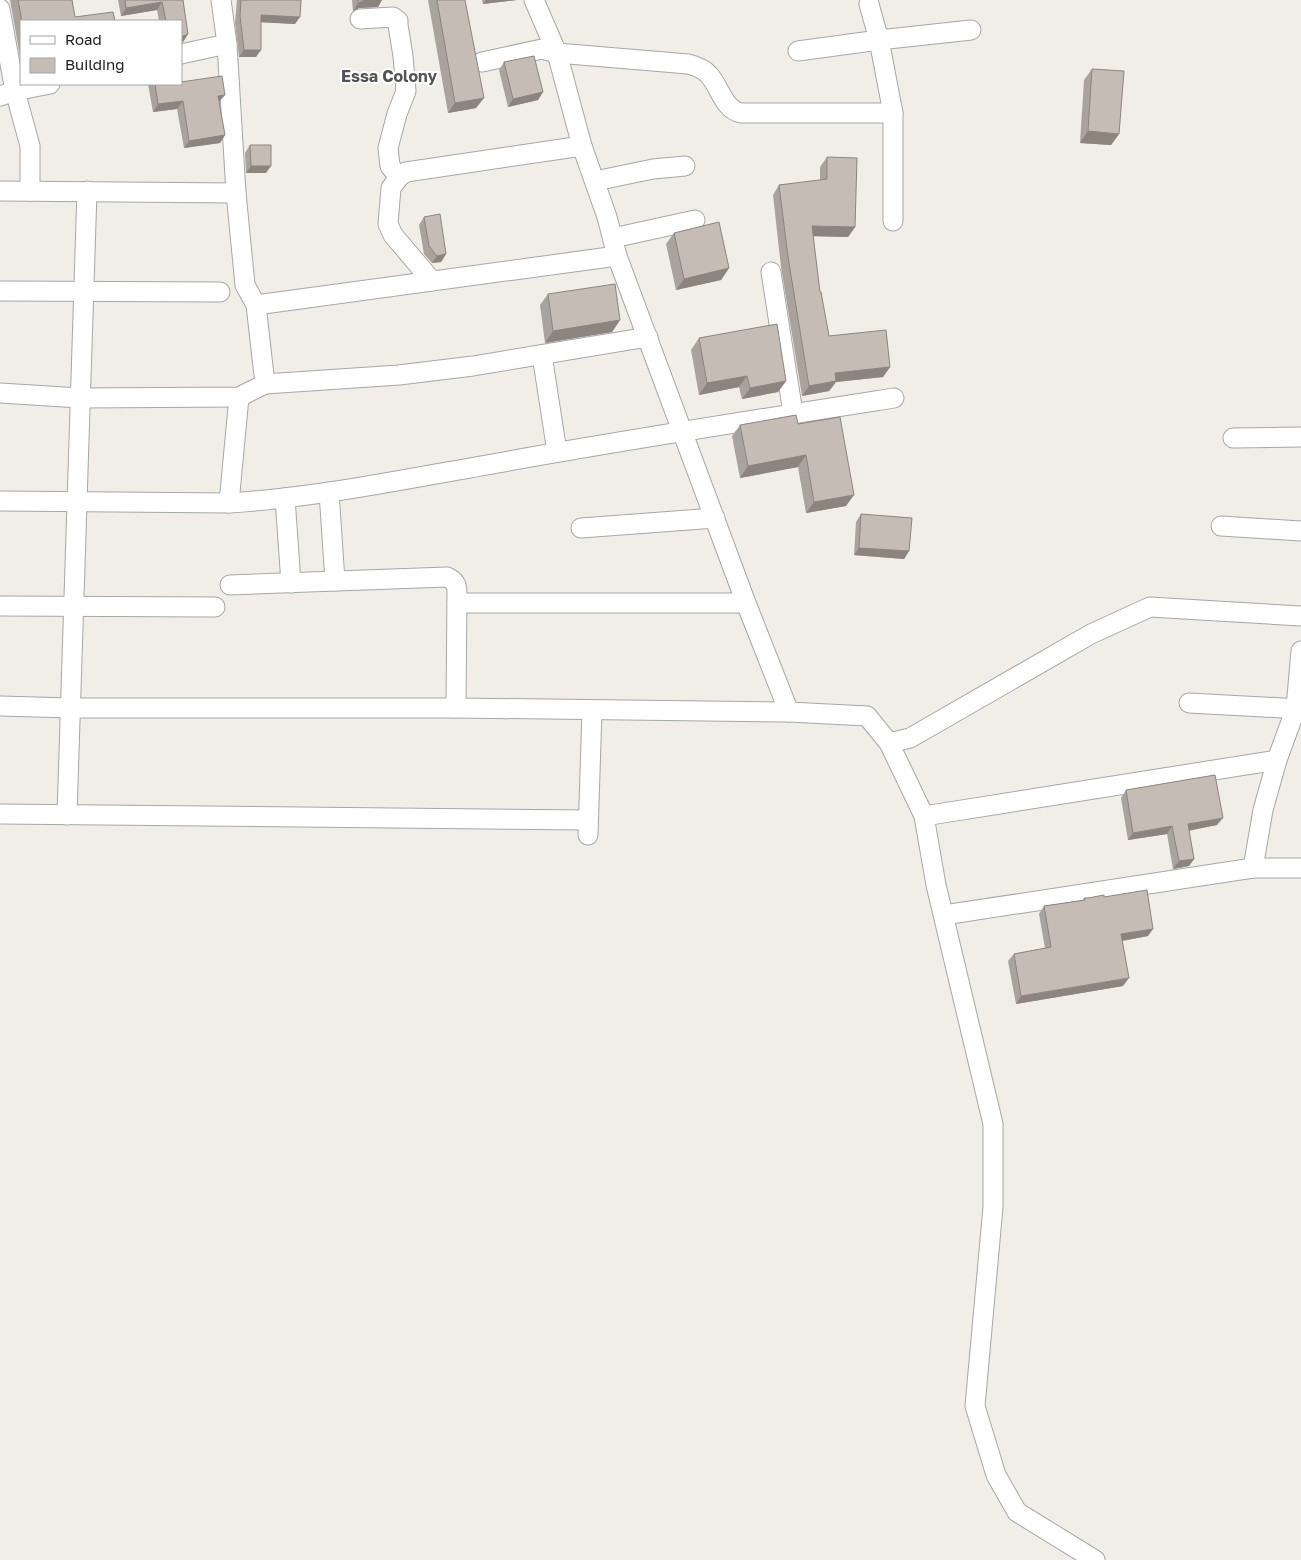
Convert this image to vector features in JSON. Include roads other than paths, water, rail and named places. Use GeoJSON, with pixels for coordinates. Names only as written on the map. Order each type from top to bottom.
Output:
{"type":"FeatureCollection","features":[{"type":"Feature","properties":{"kind":"street"},"geometry":{"type":"LineString","coordinates":[[221,0],[245,284],[256,305],[265,384]]}},
{"type":"Feature","properties":{"kind":"street"},"geometry":{"type":"LineString","coordinates":[[534,0],[557,53],[582,146],[615,247],[746,603],[789,712]]}},
{"type":"Feature","properties":{"kind":"street"},"geometry":{"type":"LineString","coordinates":[[868,4],[879,40],[893,113],[893,221]]}},
{"type":"Feature","properties":{"kind":"street"},"geometry":{"type":"LineString","coordinates":[[0,10],[7,94],[30,146],[30,191]]}},
{"type":"Feature","properties":{"kind":"street"},"geometry":{"type":"LineString","coordinates":[[360,20],[393,17],[396,18],[398,25],[406,91],[397,114],[388,148],[390,166],[399,177]]}},
{"type":"Feature","properties":{"kind":"street"},"geometry":{"type":"LineString","coordinates":[[798,51],[971,30]]}},
{"type":"Feature","properties":{"kind":"street"},"geometry":{"type":"LineString","coordinates":[[182,54],[226,44]]}},
{"type":"Feature","properties":{"kind":"street"},"geometry":{"type":"LineString","coordinates":[[482,62],[542,49],[557,53],[688,64],[700,68],[709,74],[729,106],[735,112],[741,114],[893,113]]}},
{"type":"Feature","properties":{"kind":"street"},"geometry":{"type":"LineString","coordinates":[[7,94],[46,85]]}},
{"type":"Feature","properties":{"kind":"street"},"geometry":{"type":"LineString","coordinates":[[432,281],[392,235],[388,224],[391,188],[399,177],[406,172],[582,146]]}},
{"type":"Feature","properties":{"kind":"street"},"geometry":{"type":"LineString","coordinates":[[595,181],[653,169],[685,166]]}},
{"type":"Feature","properties":{"kind":"street"},"geometry":{"type":"LineString","coordinates":[[0,190],[236,193]]}},
{"type":"Feature","properties":{"kind":"street"},"geometry":{"type":"LineString","coordinates":[[68,815],[87,191]]}},
{"type":"Feature","properties":{"kind":"street"},"geometry":{"type":"LineString","coordinates":[[256,305],[432,281],[615,247],[695,220]]}},
{"type":"Feature","properties":{"kind":"street"},"geometry":{"type":"LineString","coordinates":[[771,272],[793,414]]}},
{"type":"Feature","properties":{"kind":"street"},"geometry":{"type":"LineString","coordinates":[[0,291],[220,292]]}},
{"type":"Feature","properties":{"kind":"street"},"geometry":{"type":"LineString","coordinates":[[0,393],[80,398],[238,398],[265,384],[399,375],[473,366],[648,337]]}},
{"type":"Feature","properties":{"kind":"street"},"geometry":{"type":"LineString","coordinates":[[542,355],[558,452]]}},
{"type":"Feature","properties":{"kind":"street"},"geometry":{"type":"LineString","coordinates":[[229,502],[238,398]]}},
{"type":"Feature","properties":{"kind":"street"},"geometry":{"type":"LineString","coordinates":[[0,501],[229,502],[285,498],[682,431],[894,398]]}},
{"type":"Feature","properties":{"kind":"street"},"geometry":{"type":"LineString","coordinates":[[1233,438],[1301,437]]}},
{"type":"Feature","properties":{"kind":"street"},"geometry":{"type":"LineString","coordinates":[[329,492],[335,582]]}},
{"type":"Feature","properties":{"kind":"street"},"geometry":{"type":"LineString","coordinates":[[285,498],[291,583]]}},
{"type":"Feature","properties":{"kind":"street"},"geometry":{"type":"LineString","coordinates":[[581,528],[715,518]]}},
{"type":"Feature","properties":{"kind":"street"},"geometry":{"type":"LineString","coordinates":[[1220,526],[1301,531]]}},
{"type":"Feature","properties":{"kind":"street"},"geometry":{"type":"LineString","coordinates":[[230,585],[447,577],[454,581],[457,587],[456,708]]}},
{"type":"Feature","properties":{"kind":"street"},"geometry":{"type":"LineString","coordinates":[[457,603],[746,603]]}},
{"type":"Feature","properties":{"kind":"street"},"geometry":{"type":"LineString","coordinates":[[0,606],[215,606]]}},
{"type":"Feature","properties":{"kind":"street"},"geometry":{"type":"LineString","coordinates":[[889,743],[910,738],[1091,634],[1150,607],[1301,616]]}},
{"type":"Feature","properties":{"kind":"street"},"geometry":{"type":"LineString","coordinates":[[1253,868],[1263,810],[1277,760],[1298,708],[1301,651]]}},
{"type":"Feature","properties":{"kind":"street"},"geometry":{"type":"LineString","coordinates":[[1189,703],[1298,708]]}},
{"type":"Feature","properties":{"kind":"street"},"geometry":{"type":"LineString","coordinates":[[0,706],[71,708],[456,708],[789,712],[867,716],[889,743],[924,816],[944,915],[993,1124],[993,1207],[975,1406],[996,1475],[1017,1512],[1095,1560]]}},
{"type":"Feature","properties":{"kind":"street"},"geometry":{"type":"LineString","coordinates":[[0,814],[588,827],[592,711]]}},
{"type":"Feature","properties":{"kind":"street"},"geometry":{"type":"LineString","coordinates":[[924,816],[1277,760]]}},
{"type":"Feature","properties":{"kind":"street"},"geometry":{"type":"LineString","coordinates":[[944,915],[1253,868],[1301,868]]}},
{"type":"Feature","properties":{"kind":"district","name":"Essa Colony"},"geometry":{"type":"Point","coordinates":[389,76]}}]}
